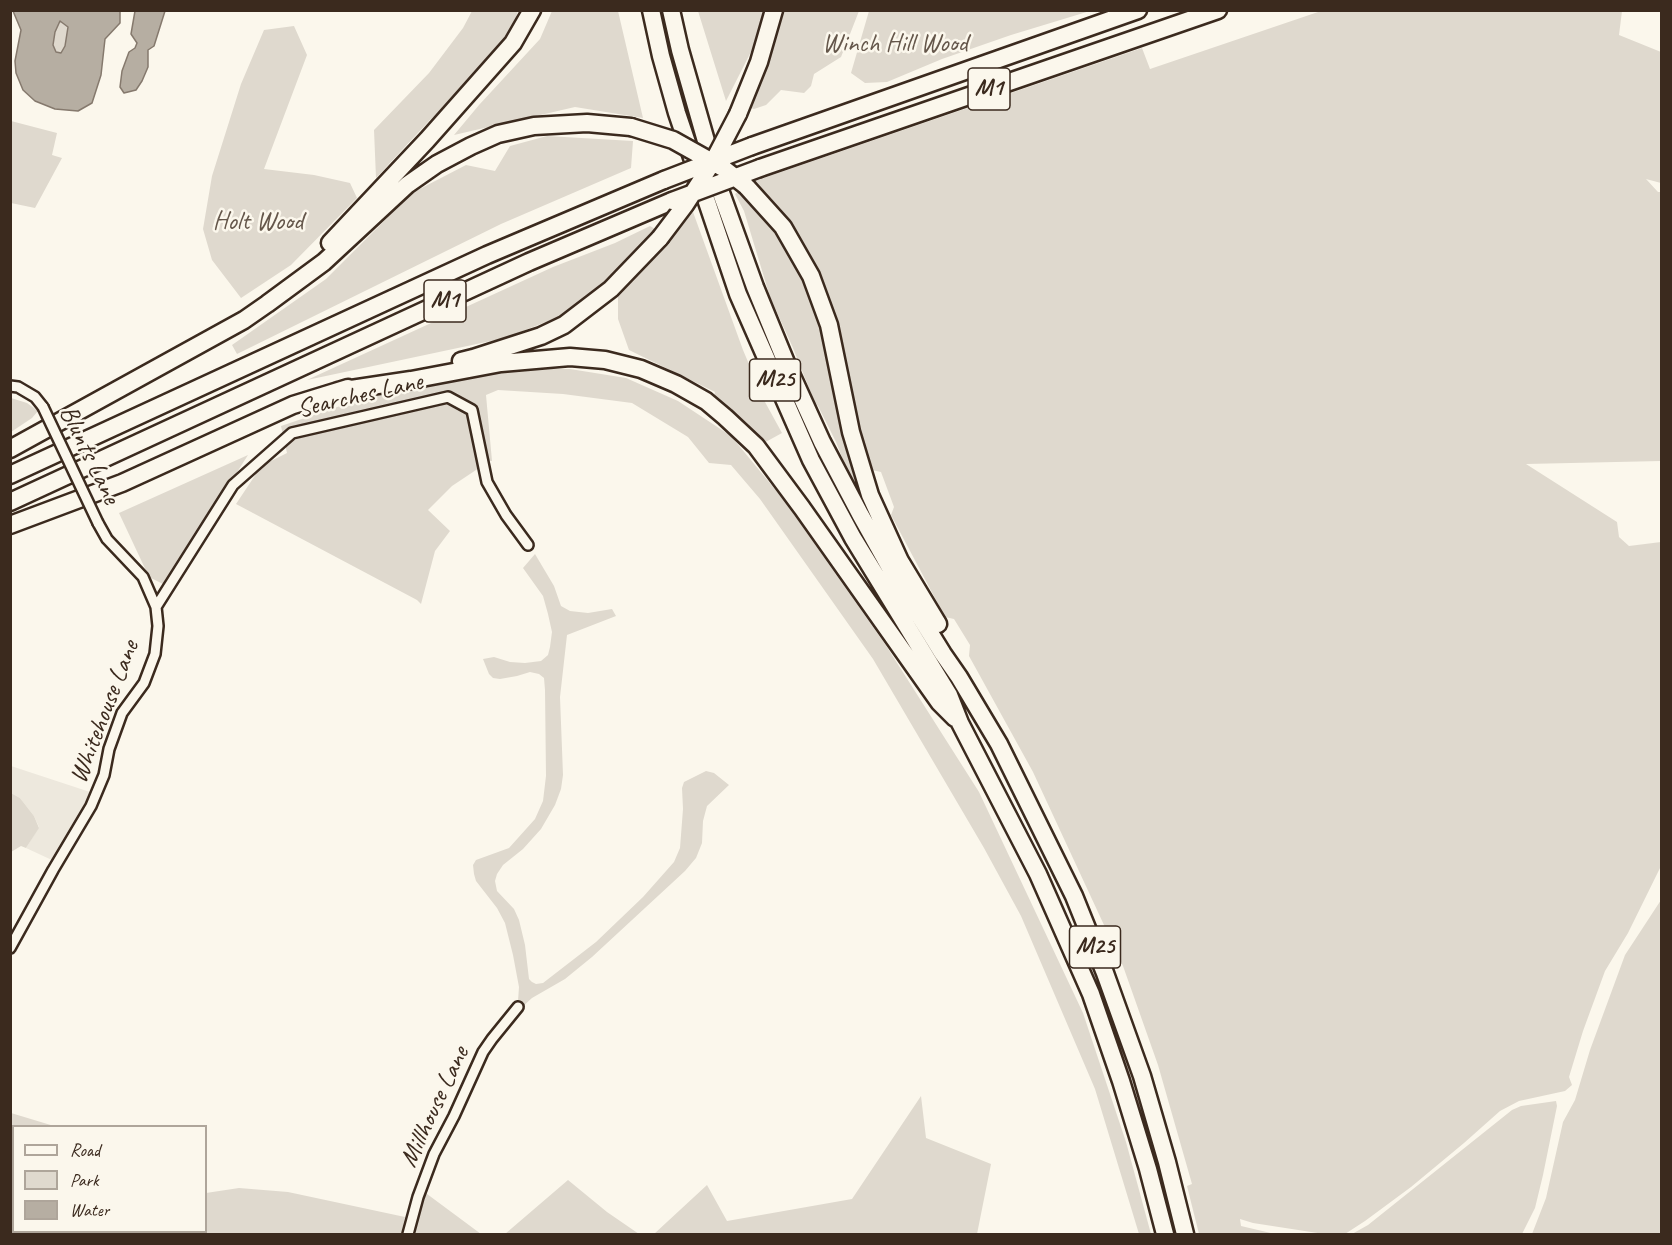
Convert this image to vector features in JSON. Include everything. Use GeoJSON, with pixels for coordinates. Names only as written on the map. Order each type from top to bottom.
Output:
{"type":"FeatureCollection","features":[{"type":"Feature","properties":{"kind":"highway"},"geometry":{"type":"LineString","coordinates":[[267,304],[324,249],[427,140],[513,43],[532,10]]}},
{"type":"Feature","properties":{"kind":"highway","name":"M25"},"geometry":{"type":"LineString","coordinates":[[651,10],[677,113],[738,294],[811,460],[853,538],[949,695],[960,723],[1038,874],[1091,994],[1121,1081],[1166,1234]]}},
{"type":"Feature","properties":{"kind":"highway","name":"M25"},"geometry":{"type":"LineString","coordinates":[[671,10],[720,190],[755,287],[787,365],[822,442],[860,514],[893,573],[999,744],[1074,896],[1142,1076],[1185,1234]]}},
{"type":"Feature","properties":{"kind":"highway"},"geometry":{"type":"LineString","coordinates":[[10,525],[122,483],[293,405],[404,372],[473,358],[541,336],[564,325],[611,289],[660,238],[686,205],[716,158],[738,114],[759,62],[774,10]]}},
{"type":"Feature","properties":{"kind":"highway","name":"M1"},"geometry":{"type":"LineString","coordinates":[[10,475],[487,255],[664,180],[752,146],[1138,10]]}},
{"type":"Feature","properties":{"kind":"highway","name":"M1"},"geometry":{"type":"LineString","coordinates":[[10,502],[530,262],[672,201],[760,168],[1218,10]]}},
{"type":"Feature","properties":{"kind":"highway"},"geometry":{"type":"LineString","coordinates":[[10,449],[244,320],[324,262],[407,185],[436,164],[498,134],[534,126],[587,123],[631,127],[673,140],[723,168],[746,186],[783,227],[811,276],[829,325],[850,432],[870,495],[900,561],[952,649],[959,677]]}},
{"type":"Feature","properties":{"kind":"highway"},"geometry":{"type":"LineString","coordinates":[[338,391],[501,363],[570,357],[605,360],[642,369],[676,384],[706,401],[756,446],[939,702],[960,723]]}},
{"type":"Feature","properties":{"kind":"street","name":"Blunts Lane"},"geometry":{"type":"LineString","coordinates":[[10,386],[18,387],[35,397],[43,407],[98,523],[107,539],[120,554]]}},
{"type":"Feature","properties":{"kind":"street","name":"Searches Lane"},"geometry":{"type":"LineString","coordinates":[[156,607],[233,484],[292,433],[448,397],[472,410],[487,483],[528,545]]}},
{"type":"Feature","properties":{"kind":"street","name":"Whitehouse Lane"},"geometry":{"type":"LineString","coordinates":[[10,948],[52,870],[91,806],[104,775],[109,749],[122,713],[144,683],[155,654],[158,626],[156,607],[143,578],[120,554]]}},
{"type":"Feature","properties":{"kind":"street","name":"Millhouse Lane"},"geometry":{"type":"LineString","coordinates":[[408,1234],[418,1197],[434,1154],[483,1052],[518,1007]]}},
{"type":"Feature","properties":{"kind":"shaded area"},"geometry":{"type":"Polygon","coordinates":[[[11,766],[90,792],[54,861],[26,848],[39,827],[34,816],[20,798],[11,793],[11,766]]]}},
{"type":"Feature","properties":{"kind":"green space","name":"Winch Hill Wood"},"geometry":{"type":"Polygon","coordinates":[[[869,10],[1090,11],[942,59],[887,82],[865,83],[851,73],[869,10]]]}},
{"type":"Feature","properties":{"kind":"green space"},"geometry":{"type":"Polygon","coordinates":[[[472,11],[518,11],[515,20],[484,70],[430,120],[376,178],[374,130],[429,73],[463,28],[472,11]]]}},
{"type":"Feature","properties":{"kind":"green space"},"geometry":{"type":"Polygon","coordinates":[[[552,11],[618,11],[643,118],[575,107],[454,135],[540,39],[552,11]]]}},
{"type":"Feature","properties":{"kind":"green space"},"geometry":{"type":"Polygon","coordinates":[[[698,11],[763,11],[761,32],[726,101],[698,11]]]}},
{"type":"Feature","properties":{"kind":"green space"},"geometry":{"type":"Polygon","coordinates":[[[780,11],[859,11],[841,57],[814,74],[811,86],[804,93],[781,90],[766,105],[754,109],[751,108],[780,11]]]}},
{"type":"Feature","properties":{"kind":"green space"},"geometry":{"type":"Polygon","coordinates":[[[1321,11],[1622,11],[1619,35],[1661,52],[1661,183],[1646,179],[1658,192],[1661,192],[1661,461],[1526,464],[1617,522],[1619,537],[1629,546],[1661,542],[1661,866],[1628,933],[1605,971],[1569,1077],[1572,1085],[1565,1091],[1519,1101],[1500,1111],[1411,1187],[1345,1234],[1324,1234],[1240,1219],[1241,1226],[1275,1234],[1199,1234],[1187,1186],[1192,1184],[1158,1065],[1123,966],[1033,772],[969,656],[970,645],[954,619],[945,617],[891,515],[894,507],[881,472],[872,470],[861,443],[818,274],[786,218],[755,181],[1142,48],[1150,69],[1321,11]]]}},
{"type":"Feature","properties":{"kind":"green space"},"geometry":{"type":"Polygon","coordinates":[[[60,20],[68,27],[65,46],[61,54],[56,52],[53,45],[60,20]]]}},
{"type":"Feature","properties":{"kind":"green space","name":"Holt Wood"},"geometry":{"type":"Polygon","coordinates":[[[294,26],[307,55],[264,169],[314,175],[350,183],[357,198],[291,265],[241,298],[212,260],[203,229],[212,176],[241,84],[264,30],[294,26]]]}},
{"type":"Feature","properties":{"kind":"green space"},"geometry":{"type":"Polygon","coordinates":[[[11,121],[57,133],[52,155],[62,158],[35,208],[11,203],[11,121]]]}},
{"type":"Feature","properties":{"kind":"green space"},"geometry":{"type":"Polygon","coordinates":[[[547,136],[633,141],[631,168],[501,224],[237,354],[232,345],[326,279],[412,193],[466,165],[495,171],[510,146],[547,136]]]}},
{"type":"Feature","properties":{"kind":"green space"},"geometry":{"type":"Polygon","coordinates":[[[740,190],[780,234],[798,262],[822,324],[865,501],[815,403],[770,297],[744,211],[735,194],[740,190]]]}},
{"type":"Feature","properties":{"kind":"green space"},"geometry":{"type":"Polygon","coordinates":[[[693,212],[743,350],[765,402],[782,433],[762,444],[713,400],[715,392],[629,350],[618,319],[618,297],[669,242],[693,212]]]}},
{"type":"Feature","properties":{"kind":"green space"},"geometry":{"type":"Polygon","coordinates":[[[650,226],[657,230],[599,292],[566,316],[505,338],[307,380],[553,267],[615,243],[650,226]]]}},
{"type":"Feature","properties":{"kind":"green space"},"geometry":{"type":"Polygon","coordinates":[[[515,369],[570,369],[626,378],[678,401],[731,436],[783,499],[885,644],[979,792],[1083,1013],[1126,1142],[1151,1234],[1139,1234],[1095,1089],[1021,916],[984,848],[873,659],[760,499],[731,465],[709,463],[688,437],[632,403],[563,394],[498,390],[486,395],[492,461],[478,460],[479,468],[452,486],[428,510],[450,531],[435,551],[421,604],[236,504],[256,474],[269,462],[287,453],[281,426],[352,402],[388,393],[515,369]]]}},
{"type":"Feature","properties":{"kind":"green space"},"geometry":{"type":"Polygon","coordinates":[[[11,398],[27,403],[38,411],[32,418],[11,432],[11,398]]]}},
{"type":"Feature","properties":{"kind":"green space"},"geometry":{"type":"Polygon","coordinates":[[[248,455],[165,585],[149,577],[119,513],[248,455]]]}},
{"type":"Feature","properties":{"kind":"green space"},"geometry":{"type":"Polygon","coordinates":[[[535,554],[554,586],[561,606],[570,611],[588,613],[612,609],[616,616],[567,635],[560,697],[563,775],[561,789],[541,829],[523,849],[503,865],[495,881],[497,891],[514,909],[519,920],[529,979],[536,984],[543,983],[596,942],[643,897],[674,862],[680,848],[684,782],[706,771],[714,773],[729,785],[707,806],[703,821],[702,843],[696,858],[685,871],[592,957],[565,979],[532,998],[521,1008],[518,1001],[519,987],[513,955],[505,923],[497,908],[476,881],[473,865],[476,860],[509,848],[535,819],[543,801],[546,776],[544,678],[530,672],[500,679],[493,678],[483,659],[494,657],[510,662],[525,663],[541,661],[548,655],[552,632],[543,596],[523,568],[535,554]]]}},
{"type":"Feature","properties":{"kind":"green space"},"geometry":{"type":"Polygon","coordinates":[[[11,793],[20,798],[34,816],[39,828],[26,848],[21,846],[11,852],[11,793]]]}},
{"type":"Feature","properties":{"kind":"green space"},"geometry":{"type":"Polygon","coordinates":[[[1661,900],[1661,1234],[1532,1234],[1546,1198],[1563,1122],[1575,1100],[1590,1050],[1625,955],[1661,900]]]}},
{"type":"Feature","properties":{"kind":"green space"},"geometry":{"type":"Polygon","coordinates":[[[921,1096],[926,1138],[991,1164],[977,1234],[654,1234],[707,1185],[727,1221],[852,1199],[921,1096]]]}},
{"type":"Feature","properties":{"kind":"green space"},"geometry":{"type":"Polygon","coordinates":[[[1556,1101],[1557,1106],[1535,1208],[1522,1234],[1352,1234],[1368,1225],[1512,1110],[1521,1106],[1556,1101]]]}},
{"type":"Feature","properties":{"kind":"green space"},"geometry":{"type":"Polygon","coordinates":[[[11,1113],[51,1125],[12,1125],[12,1233],[207,1233],[207,1193],[239,1188],[288,1192],[405,1217],[401,1234],[11,1234],[11,1113]]]}},
{"type":"Feature","properties":{"kind":"green space"},"geometry":{"type":"Polygon","coordinates":[[[568,1180],[607,1212],[639,1234],[505,1234],[568,1180]]]}},
{"type":"Feature","properties":{"kind":"green space"},"geometry":{"type":"Polygon","coordinates":[[[423,1191],[481,1234],[415,1234],[423,1191]]]}},
{"type":"Feature","properties":{"kind":"water"},"geometry":{"type":"Polygon","coordinates":[[[13,11],[120,11],[120,23],[105,39],[101,75],[92,103],[78,111],[55,109],[35,101],[23,90],[16,73],[15,61],[21,30],[13,11]],[[60,21],[53,45],[56,52],[61,53],[65,46],[68,27],[60,21]]]}},
{"type":"Feature","properties":{"kind":"water"},"geometry":{"type":"Polygon","coordinates":[[[135,11],[165,11],[154,46],[148,50],[148,67],[142,81],[136,90],[124,93],[120,87],[122,71],[129,52],[135,48],[137,43],[131,34],[135,11]]]}}]}
